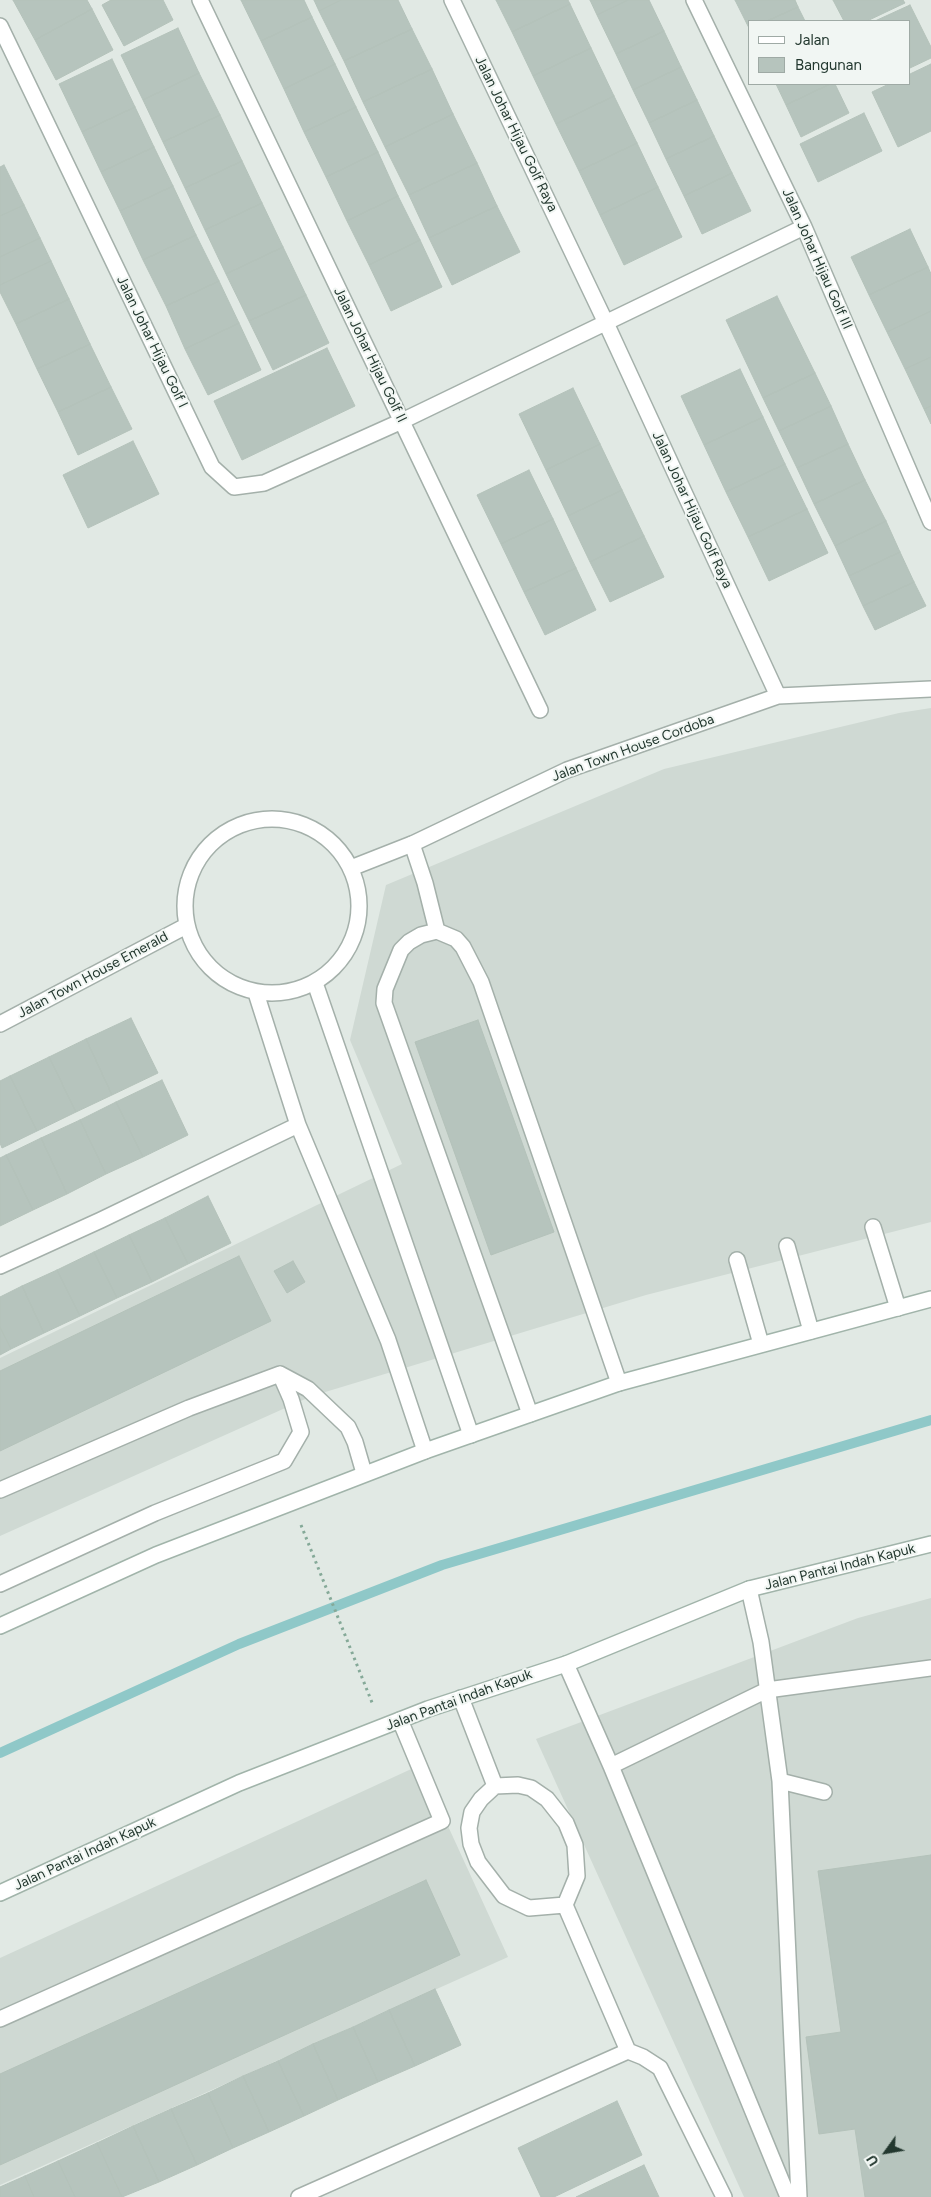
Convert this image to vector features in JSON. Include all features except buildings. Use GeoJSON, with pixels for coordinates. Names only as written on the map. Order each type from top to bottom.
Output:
{"type":"FeatureCollection","features":[{"type":"Feature","properties":{"kind":"street","name":"Jalan Johar Hijau Golf II"},"geometry":{"type":"LineString","coordinates":[[200,0],[540,710]]}},
{"type":"Feature","properties":{"kind":"street","name":"Jalan Johar Hijau Golf Raya"},"geometry":{"type":"LineString","coordinates":[[452,0],[606,323],[778,696]]}},
{"type":"Feature","properties":{"kind":"street","name":"Jalan Johar Hijau Golf III"},"geometry":{"type":"LineString","coordinates":[[694,0],[804,227],[931,522]]}},
{"type":"Feature","properties":{"kind":"street","name":"Jalan Johar Hijau Golf I"},"geometry":{"type":"LineString","coordinates":[[0,26],[212,467],[234,488],[264,483],[402,421]]}},
{"type":"Feature","properties":{"kind":"street"},"geometry":{"type":"LineString","coordinates":[[402,421],[804,227]]}},
{"type":"Feature","properties":{"kind":"street","name":"Jalan Town House Cordoba"},"geometry":{"type":"LineString","coordinates":[[351,868],[412,844],[567,770],[778,696],[931,689]]}},
{"type":"Feature","properties":{"kind":"street"},"geometry":{"type":"LineString","coordinates":[[284,819],[311,828],[334,845],[351,868],[359,894],[358,920],[351,945],[336,966],[315,983],[286,992],[256,993],[237,987],[214,972],[204,962],[186,926],[185,897],[192,870],[207,846],[230,829],[256,820],[284,819]]}},
{"type":"Feature","properties":{"kind":"street"},"geometry":{"type":"LineString","coordinates":[[412,844],[425,882],[437,931]]}},
{"type":"Feature","properties":{"kind":"street","name":"Jalan Town House Emerald"},"geometry":{"type":"LineString","coordinates":[[0,1024],[186,926]]}},
{"type":"Feature","properties":{"kind":"street"},"geometry":{"type":"LineString","coordinates":[[530,1414],[384,1003],[385,989],[401,950],[421,935],[437,931],[456,939],[463,947],[481,982],[619,1383]]}},
{"type":"Feature","properties":{"kind":"street"},"geometry":{"type":"LineString","coordinates":[[315,983],[471,1435]]}},
{"type":"Feature","properties":{"kind":"street"},"geometry":{"type":"LineString","coordinates":[[256,993],[298,1125],[388,1340],[425,1451]]}},
{"type":"Feature","properties":{"kind":"street"},"geometry":{"type":"LineString","coordinates":[[0,1266],[102,1220],[298,1125]]}},
{"type":"Feature","properties":{"kind":"street"},"geometry":{"type":"LineString","coordinates":[[873,1226],[898,1308]]}},
{"type":"Feature","properties":{"kind":"street"},"geometry":{"type":"LineString","coordinates":[[788,1246],[811,1331]]}},
{"type":"Feature","properties":{"kind":"street"},"geometry":{"type":"LineString","coordinates":[[738,1260],[761,1344]]}},
{"type":"Feature","properties":{"kind":"street"},"geometry":{"type":"LineString","coordinates":[[0,1626],[156,1555],[346,1482],[364,1473],[530,1414],[619,1383],[931,1299]]}},
{"type":"Feature","properties":{"kind":"street"},"geometry":{"type":"LineString","coordinates":[[0,1490],[189,1408],[280,1374],[308,1389],[348,1428],[355,1442],[364,1473]]}},
{"type":"Feature","properties":{"kind":"street"},"geometry":{"type":"LineString","coordinates":[[0,1584],[155,1513],[284,1461],[301,1432],[291,1399],[280,1374]]}},
{"type":"Feature","properties":{"kind":"street","name":"Jalan Pantai Indah Kapuk"},"geometry":{"type":"LineString","coordinates":[[0,1893],[239,1783],[400,1720],[566,1664],[749,1589],[931,1544]]}},
{"type":"Feature","properties":{"kind":"street"},"geometry":{"type":"LineString","coordinates":[[749,1589],[761,1642],[780,1781],[799,2197]]}},
{"type":"Feature","properties":{"kind":"street"},"geometry":{"type":"LineString","coordinates":[[566,1664],[611,1766],[788,2197]]}},
{"type":"Feature","properties":{"kind":"street"},"geometry":{"type":"LineString","coordinates":[[611,1766],[767,1690],[931,1668]]}},
{"type":"Feature","properties":{"kind":"street"},"geometry":{"type":"LineString","coordinates":[[461,1698],[495,1786]]}},
{"type":"Feature","properties":{"kind":"street"},"geometry":{"type":"LineString","coordinates":[[0,2019],[442,1821],[400,1720]]}},
{"type":"Feature","properties":{"kind":"street"},"geometry":{"type":"LineString","coordinates":[[780,1781],[824,1792]]}},
{"type":"Feature","properties":{"kind":"street"},"geometry":{"type":"LineString","coordinates":[[564,1905],[529,1908],[504,1896],[478,1862],[471,1844],[472,1812],[481,1799],[495,1786],[518,1785],[530,1788],[547,1799],[566,1823],[575,1845],[576,1876],[564,1905],[628,2051],[643,2057],[660,2068],[724,2197]]}},
{"type":"Feature","properties":{"kind":"street"},"geometry":{"type":"LineString","coordinates":[[300,2197],[628,2051]]}},
{"type":"Feature","properties":{"kind":"path"},"geometry":{"type":"LineString","coordinates":[[307,1538],[371,1699]]}},
{"type":"Feature","properties":{"kind":"shaded area"},"geometry":{"type":"Polygon","coordinates":[[[931,708],[931,1222],[646,1295],[312,1396],[0,1536],[0,1358],[402,1164],[350,1040],[386,885],[664,769],[899,713],[931,708]]]}},
{"type":"Feature","properties":{"kind":"shaded area"},"geometry":{"type":"Polygon","coordinates":[[[931,1598],[931,2197],[744,2197],[536,1739],[858,1618],[931,1598]]]}},
{"type":"Feature","properties":{"kind":"shaded area"},"geometry":{"type":"Polygon","coordinates":[[[420,1765],[508,1957],[0,2185],[0,1958],[420,1765]]]}},
{"type":"Feature","properties":{"kind":"waterway"},"geometry":{"type":"LineString","coordinates":[[0,1753],[239,1644],[442,1565],[931,1420]]}}]}
